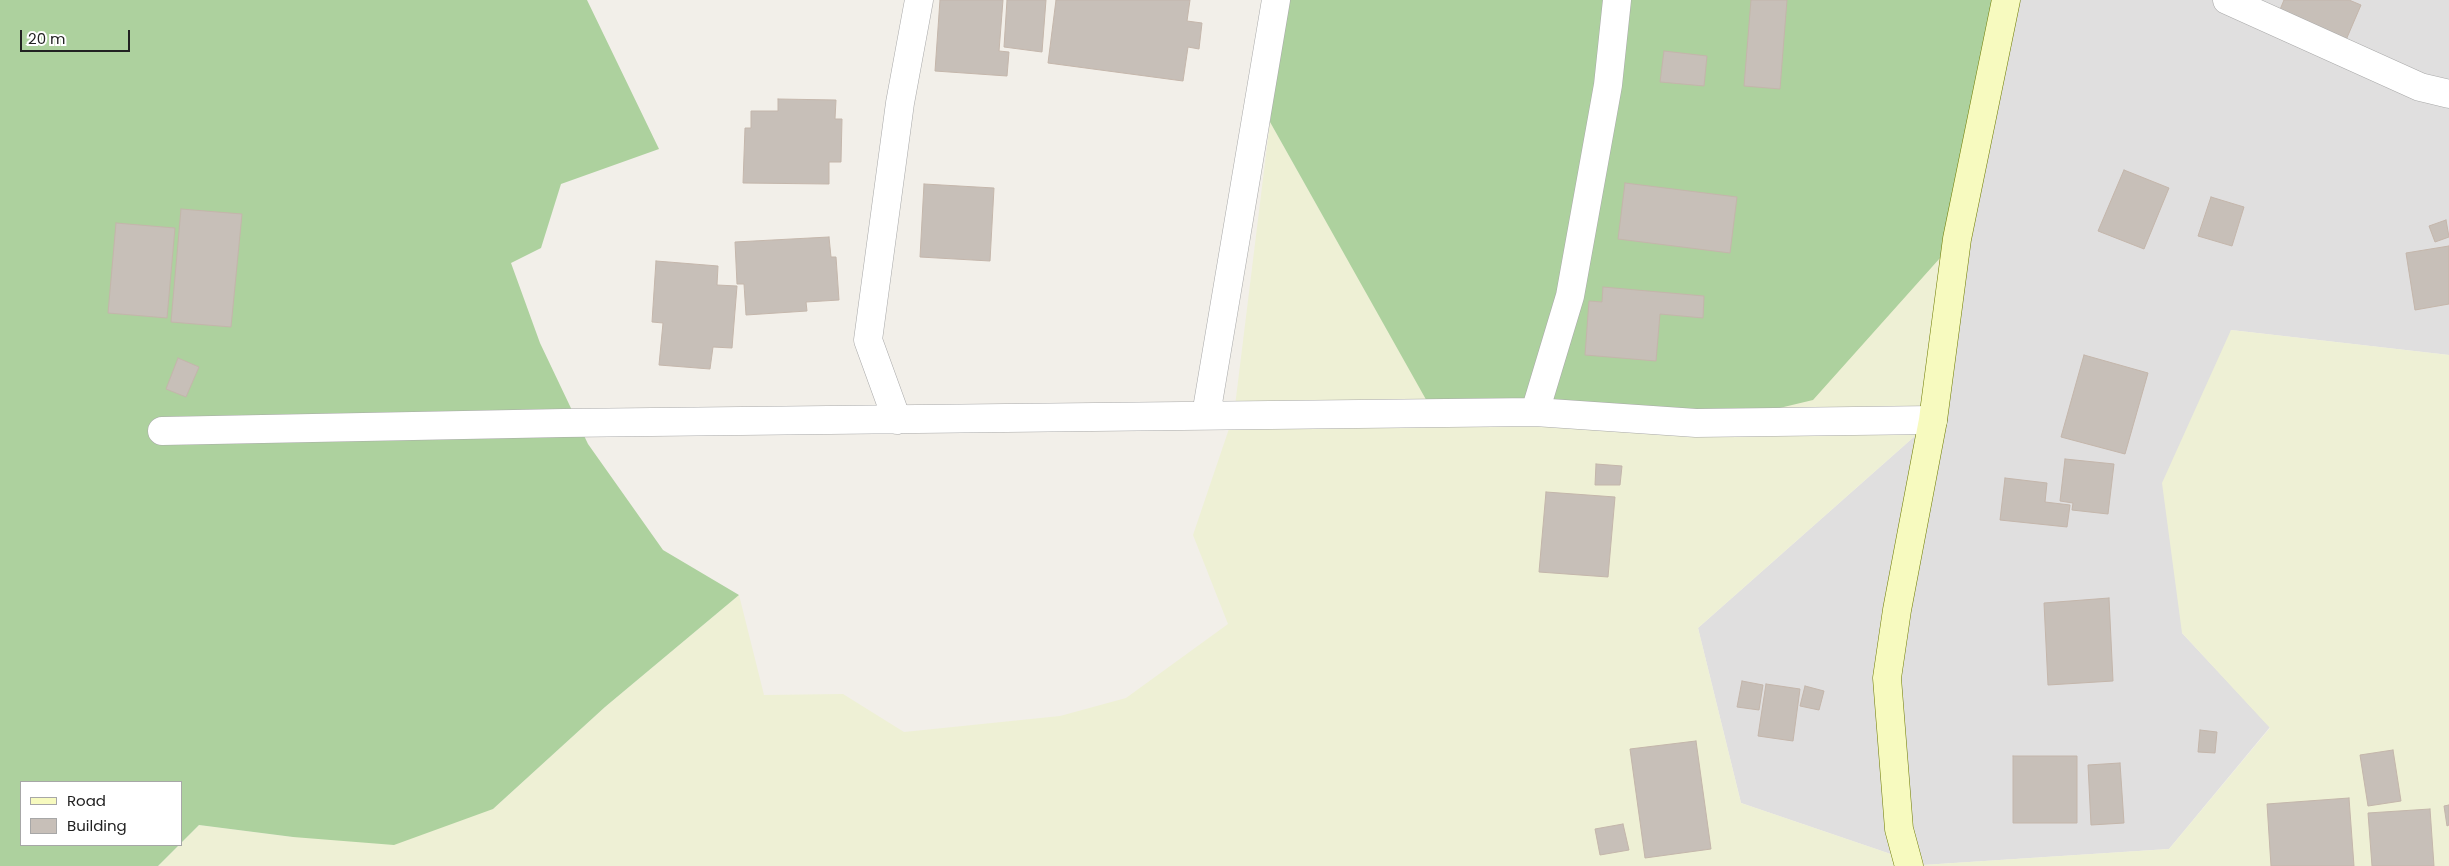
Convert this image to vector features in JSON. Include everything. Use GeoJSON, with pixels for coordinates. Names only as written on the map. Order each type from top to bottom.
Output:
{"type":"FeatureCollection","features":[{"type":"Feature","properties":{"kind":"main road"},"geometry":{"type":"LineString","coordinates":[[1909,866],[1899,830],[1887,678],[1897,610],[1934,420],[1956,239],[2006,0]]}},
{"type":"Feature","properties":{"kind":"street"},"geometry":{"type":"LineString","coordinates":[[897,420],[868,340],[900,104],[919,0]]}},
{"type":"Feature","properties":{"kind":"street"},"geometry":{"type":"LineString","coordinates":[[1206,414],[1276,0]]}},
{"type":"Feature","properties":{"kind":"street"},"geometry":{"type":"LineString","coordinates":[[1535,412],[1570,296],[1608,85],[1617,0]]}},
{"type":"Feature","properties":{"kind":"street"},"geometry":{"type":"LineString","coordinates":[[2227,0],[2420,87],[2449,94]]}},
{"type":"Feature","properties":{"kind":"street"},"geometry":{"type":"LineString","coordinates":[[162,431],[1206,414],[1535,412],[1696,423],[1934,420]]}},
{"type":"Feature","properties":{"kind":"shaded area"},"geometry":{"type":"Polygon","coordinates":[[[2006,0],[2449,0],[2449,355],[2231,330],[2182,633],[2270,727],[2169,849],[1923,865],[1741,803],[1698,628],[1933,420],[2006,0]]]}},
{"type":"Feature","properties":{"kind":"green space"},"geometry":{"type":"Polygon","coordinates":[[[0,0],[587,0],[659,149],[561,184],[541,248],[511,263],[540,343],[588,444],[663,550],[739,595],[605,707],[493,809],[394,845],[293,837],[199,825],[182,842],[182,781],[20,781],[20,846],[178,846],[158,866],[0,866],[0,0]]]}},
{"type":"Feature","properties":{"kind":"green space"},"geometry":{"type":"Polygon","coordinates":[[[1281,0],[2006,0],[1957,239],[1813,400],[1700,427],[1433,412],[1270,122],[1281,0]]]}},
{"type":"Feature","properties":{"kind":"green space"},"geometry":{"type":"Polygon","coordinates":[[[1270,122],[1434,412],[1957,239],[1933,420],[1698,628],[1741,803],[1923,865],[2169,849],[2270,728],[2182,633],[2162,483],[2231,330],[2449,355],[2449,866],[158,866],[178,846],[182,846],[182,842],[199,825],[293,837],[493,809],[605,707],[739,595],[764,695],[843,694],[904,732],[1060,716],[1126,698],[1228,624],[1193,535],[1234,414],[1270,122]]]}},
{"type":"Feature","properties":{"kind":"building"},"geometry":{"type":"Polygon","coordinates":[[[940,0],[1003,0],[999,51],[1009,52],[1007,76],[935,71],[940,0]]]}},
{"type":"Feature","properties":{"kind":"building"},"geometry":{"type":"Polygon","coordinates":[[[1007,0],[1046,0],[1042,52],[1004,47],[1007,0]]]}},
{"type":"Feature","properties":{"kind":"building"},"geometry":{"type":"Polygon","coordinates":[[[1056,0],[1190,0],[1187,21],[1202,23],[1199,49],[1188,47],[1183,81],[1048,63],[1056,0]]]}},
{"type":"Feature","properties":{"kind":"building"},"geometry":{"type":"Polygon","coordinates":[[[1751,0],[1787,0],[1780,89],[1744,86],[1751,0]]]}},
{"type":"Feature","properties":{"kind":"building"},"geometry":{"type":"Polygon","coordinates":[[[2284,0],[2349,0],[2361,5],[2346,40],[2279,12],[2284,0]]]}},
{"type":"Feature","properties":{"kind":"building"},"geometry":{"type":"Polygon","coordinates":[[[1664,51],[1707,56],[1704,86],[1660,82],[1664,51]]]}},
{"type":"Feature","properties":{"kind":"building"},"geometry":{"type":"Polygon","coordinates":[[[778,99],[836,100],[835,119],[842,119],[841,162],[829,162],[829,184],[743,183],[745,128],[751,128],[751,111],[778,111],[778,99]]]}},
{"type":"Feature","properties":{"kind":"building"},"geometry":{"type":"Polygon","coordinates":[[[2124,170],[2169,188],[2144,249],[2098,231],[2124,170]]]}},
{"type":"Feature","properties":{"kind":"building"},"geometry":{"type":"Polygon","coordinates":[[[1625,183],[1737,197],[1730,253],[1618,239],[1625,183]]]}},
{"type":"Feature","properties":{"kind":"building"},"geometry":{"type":"Polygon","coordinates":[[[924,184],[994,188],[990,261],[920,257],[924,184]]]}},
{"type":"Feature","properties":{"kind":"building"},"geometry":{"type":"Polygon","coordinates":[[[2211,197],[2244,207],[2232,246],[2198,236],[2211,197]]]}},
{"type":"Feature","properties":{"kind":"building"},"geometry":{"type":"Polygon","coordinates":[[[181,209],[242,214],[231,327],[171,322],[181,209]]]}},
{"type":"Feature","properties":{"kind":"building"},"geometry":{"type":"Polygon","coordinates":[[[2446,220],[2449,237],[2435,242],[2429,226],[2446,220]]]}},
{"type":"Feature","properties":{"kind":"building"},"geometry":{"type":"Polygon","coordinates":[[[116,223],[175,228],[167,318],[108,313],[116,223]]]}},
{"type":"Feature","properties":{"kind":"building"},"geometry":{"type":"Polygon","coordinates":[[[829,237],[831,257],[836,257],[839,300],[806,302],[807,311],[746,315],[744,284],[737,284],[735,242],[829,237]]]}},
{"type":"Feature","properties":{"kind":"building"},"geometry":{"type":"Polygon","coordinates":[[[2449,246],[2449,304],[2415,310],[2406,253],[2449,246]]]}},
{"type":"Feature","properties":{"kind":"building"},"geometry":{"type":"Polygon","coordinates":[[[656,261],[718,266],[717,285],[737,286],[732,348],[713,347],[710,369],[659,365],[663,323],[652,322],[656,261]]]}},
{"type":"Feature","properties":{"kind":"building"},"geometry":{"type":"Polygon","coordinates":[[[1603,287],[1704,296],[1703,318],[1660,314],[1656,361],[1585,355],[1589,301],[1602,302],[1603,287]]]}},
{"type":"Feature","properties":{"kind":"building"},"geometry":{"type":"Polygon","coordinates":[[[2084,355],[2148,373],[2125,454],[2061,437],[2084,355]]]}},
{"type":"Feature","properties":{"kind":"building"},"geometry":{"type":"Polygon","coordinates":[[[178,358],[199,367],[186,397],[166,389],[178,358]]]}},
{"type":"Feature","properties":{"kind":"building"},"geometry":{"type":"Polygon","coordinates":[[[2065,459],[2114,464],[2108,514],[2072,510],[2073,503],[2060,501],[2065,459]]]}},
{"type":"Feature","properties":{"kind":"building"},"geometry":{"type":"Polygon","coordinates":[[[1596,464],[1622,466],[1620,485],[1595,485],[1596,464]]]}},
{"type":"Feature","properties":{"kind":"building"},"geometry":{"type":"Polygon","coordinates":[[[2005,478],[2047,483],[2045,502],[2070,505],[2067,527],[2000,520],[2005,478]]]}},
{"type":"Feature","properties":{"kind":"building"},"geometry":{"type":"Polygon","coordinates":[[[1546,492],[1615,497],[1608,577],[1539,572],[1546,492]]]}},
{"type":"Feature","properties":{"kind":"building"},"geometry":{"type":"Polygon","coordinates":[[[2109,598],[2113,681],[2048,685],[2044,603],[2109,598]]]}},
{"type":"Feature","properties":{"kind":"building"},"geometry":{"type":"Polygon","coordinates":[[[1742,681],[1763,685],[1759,710],[1737,707],[1742,681]]]}},
{"type":"Feature","properties":{"kind":"building"},"geometry":{"type":"Polygon","coordinates":[[[1766,684],[1800,689],[1793,741],[1758,736],[1766,684]]]}},
{"type":"Feature","properties":{"kind":"building"},"geometry":{"type":"Polygon","coordinates":[[[1805,686],[1824,691],[1819,710],[1800,706],[1805,686]]]}},
{"type":"Feature","properties":{"kind":"building"},"geometry":{"type":"Polygon","coordinates":[[[2200,730],[2217,732],[2215,753],[2198,752],[2200,730]]]}},
{"type":"Feature","properties":{"kind":"building"},"geometry":{"type":"Polygon","coordinates":[[[1696,741],[1711,849],[1645,858],[1630,749],[1696,741]]]}},
{"type":"Feature","properties":{"kind":"building"},"geometry":{"type":"Polygon","coordinates":[[[2393,750],[2401,801],[2368,806],[2360,755],[2393,750]]]}},
{"type":"Feature","properties":{"kind":"building"},"geometry":{"type":"Polygon","coordinates":[[[2013,756],[2077,756],[2077,823],[2013,823],[2013,756]]]}},
{"type":"Feature","properties":{"kind":"building"},"geometry":{"type":"Polygon","coordinates":[[[2120,763],[2124,823],[2091,825],[2088,765],[2120,763]]]}},
{"type":"Feature","properties":{"kind":"building"},"geometry":{"type":"Polygon","coordinates":[[[2349,798],[2354,866],[2271,866],[2267,804],[2349,798]]]}},
{"type":"Feature","properties":{"kind":"building"},"geometry":{"type":"Polygon","coordinates":[[[2449,805],[2449,825],[2447,826],[2444,806],[2449,805]]]}},
{"type":"Feature","properties":{"kind":"building"},"geometry":{"type":"Polygon","coordinates":[[[2430,809],[2434,866],[2372,866],[2368,813],[2430,809]]]}},
{"type":"Feature","properties":{"kind":"building"},"geometry":{"type":"Polygon","coordinates":[[[1623,824],[1629,850],[1600,855],[1595,829],[1623,824]]]}}]}
